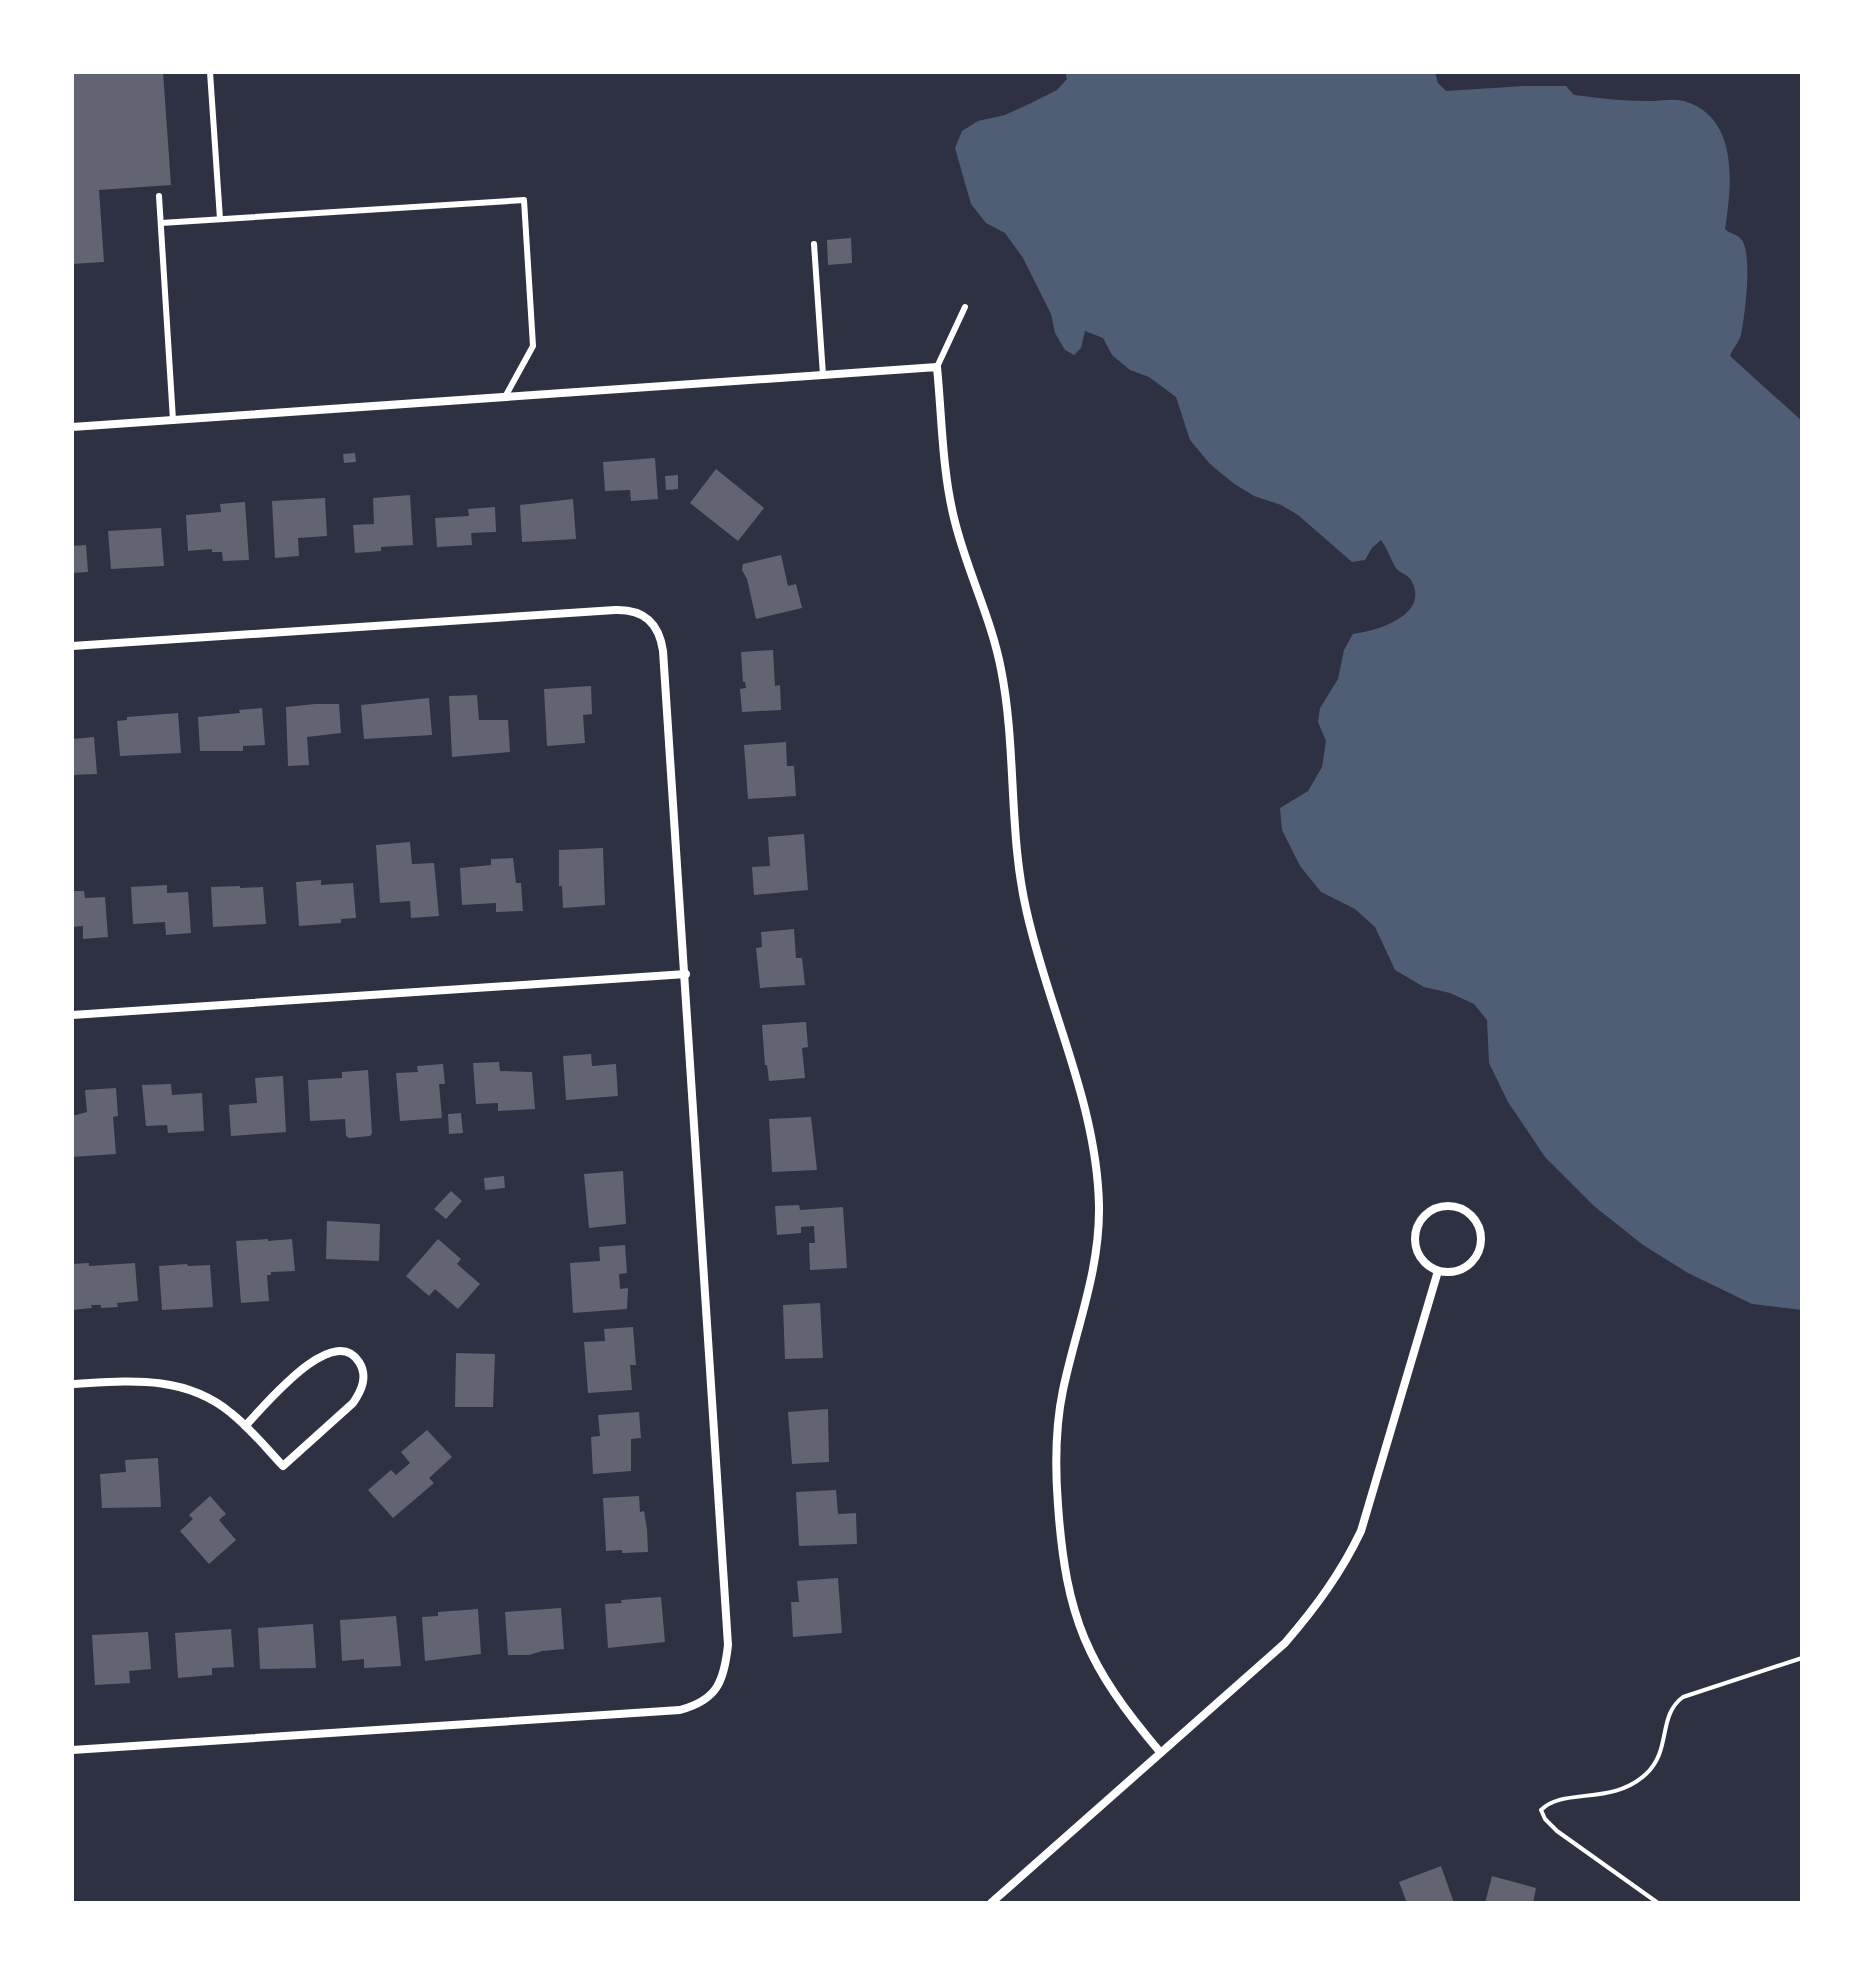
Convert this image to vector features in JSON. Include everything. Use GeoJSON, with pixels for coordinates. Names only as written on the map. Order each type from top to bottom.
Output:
{"type":"FeatureCollection","features":[{"type":"Feature","properties":{"kind":"street"},"geometry":{"type":"LineString","coordinates":[[72,427],[937,367],[949,497],[994,640],[1006,694],[1016,846],[1027,914],[1084,1104],[1095,1157],[1099,1204],[1094,1268],[1057,1427],[1057,1486],[1064,1569],[1077,1622],[1097,1665],[1110,1689],[1160,1752]]}},
{"type":"Feature","properties":{"kind":"street"},"geometry":{"type":"LineString","coordinates":[[72,646],[631,609],[651,621],[661,636],[686,974],[728,1645],[726,1667],[719,1686],[698,1705],[668,1711],[72,1750]]}},
{"type":"Feature","properties":{"kind":"street"},"geometry":{"type":"LineString","coordinates":[[72,1015],[686,974]]}},
{"type":"Feature","properties":{"kind":"street"},"geometry":{"type":"LineString","coordinates":[[1445,1206],[1458,1208],[1478,1224],[1480,1250],[1463,1269],[1438,1271],[1427,1265],[1419,1255],[1415,1242],[1417,1230],[1423,1218],[1433,1210],[1445,1206]]}},
{"type":"Feature","properties":{"kind":"street"},"geometry":{"type":"LineString","coordinates":[[991,1903],[1285,1643],[1317,1606],[1343,1568],[1361,1531],[1438,1271]]}},
{"type":"Feature","properties":{"kind":"street"},"geometry":{"type":"LineString","coordinates":[[72,1384],[136,1380],[182,1386],[219,1404],[283,1466],[353,1403],[364,1378],[361,1365],[353,1355],[343,1350],[320,1355],[245,1426]]}},
{"type":"Feature","properties":{"kind":"lane"},"geometry":{"type":"LineString","coordinates":[[210,72],[220,219]]}},
{"type":"Feature","properties":{"kind":"lane"},"geometry":{"type":"LineString","coordinates":[[159,196],[173,420]]}},
{"type":"Feature","properties":{"kind":"lane"},"geometry":{"type":"LineString","coordinates":[[161,223],[524,200],[533,346],[505,397]]}},
{"type":"Feature","properties":{"kind":"lane"},"geometry":{"type":"LineString","coordinates":[[814,244],[823,375]]}},
{"type":"Feature","properties":{"kind":"lane"},"geometry":{"type":"LineString","coordinates":[[937,367],[965,307]]}},
{"type":"Feature","properties":{"kind":"path"},"geometry":{"type":"LineString","coordinates":[[1658,1903],[1557,1831],[1541,1810],[1553,1800],[1612,1794],[1646,1774],[1665,1740],[1672,1705],[1683,1697],[1802,1658]]}},
{"type":"Feature","properties":{"kind":"water"},"geometry":{"type":"Polygon","coordinates":[[[1065,72],[1435,72],[1438,83],[1446,91],[1566,86],[1574,95],[1684,101],[1702,109],[1715,122],[1728,154],[1730,173],[1725,229],[1741,239],[1747,257],[1743,326],[1730,356],[1802,421],[1802,1310],[1752,1304],[1688,1273],[1643,1245],[1594,1206],[1545,1157],[1508,1102],[1489,1063],[1487,1020],[1474,1004],[1450,993],[1424,987],[1395,970],[1375,927],[1355,909],[1321,892],[1300,866],[1282,830],[1280,808],[1308,791],[1322,767],[1326,741],[1318,722],[1320,708],[1338,679],[1344,650],[1353,634],[1387,625],[1408,612],[1414,603],[1415,592],[1411,580],[1396,568],[1381,540],[1365,560],[1352,562],[1298,515],[1233,483],[1210,464],[1190,440],[1176,397],[1149,377],[1130,370],[1112,355],[1103,338],[1085,331],[1081,348],[1074,355],[1065,350],[1023,258],[1005,233],[986,223],[971,204],[955,148],[962,131],[978,121],[1005,115],[1057,90],[1067,79],[1065,72]]]}},
{"type":"Feature","properties":{"kind":"building"},"geometry":{"type":"Polygon","coordinates":[[[72,72],[163,72],[171,185],[99,190],[104,262],[72,264],[72,72]]]}},
{"type":"Feature","properties":{"kind":"building"},"geometry":{"type":"Polygon","coordinates":[[[851,238],[852,263],[828,265],[827,240],[851,238]]]}},
{"type":"Feature","properties":{"kind":"building"},"geometry":{"type":"Polygon","coordinates":[[[355,453],[356,462],[344,463],[343,454],[355,453]]]}},
{"type":"Feature","properties":{"kind":"building"},"geometry":{"type":"Polygon","coordinates":[[[655,458],[658,499],[631,501],[630,490],[605,491],[603,462],[655,458]]]}},
{"type":"Feature","properties":{"kind":"building"},"geometry":{"type":"Polygon","coordinates":[[[716,469],[764,508],[738,541],[690,503],[716,469]]]}},
{"type":"Feature","properties":{"kind":"building"},"geometry":{"type":"Polygon","coordinates":[[[678,475],[678,489],[666,490],[665,476],[678,475]]]}},
{"type":"Feature","properties":{"kind":"building"},"geometry":{"type":"Polygon","coordinates":[[[410,495],[413,545],[355,553],[353,525],[374,524],[373,498],[410,495]]]}},
{"type":"Feature","properties":{"kind":"building"},"geometry":{"type":"Polygon","coordinates":[[[325,498],[327,536],[298,538],[299,556],[275,558],[272,501],[325,498]]]}},
{"type":"Feature","properties":{"kind":"building"},"geometry":{"type":"Polygon","coordinates":[[[573,499],[576,539],[522,542],[520,505],[573,499]]]}},
{"type":"Feature","properties":{"kind":"building"},"geometry":{"type":"Polygon","coordinates":[[[245,502],[249,560],[223,561],[222,552],[212,552],[212,549],[188,551],[186,515],[221,512],[220,504],[245,502]]]}},
{"type":"Feature","properties":{"kind":"building"},"geometry":{"type":"Polygon","coordinates":[[[495,507],[496,532],[471,533],[472,545],[437,547],[435,518],[469,516],[468,509],[495,507]]]}},
{"type":"Feature","properties":{"kind":"building"},"geometry":{"type":"Polygon","coordinates":[[[161,528],[164,566],[111,569],[108,531],[161,528]]]}},
{"type":"Feature","properties":{"kind":"building"},"geometry":{"type":"Polygon","coordinates":[[[86,545],[88,572],[72,573],[72,546],[86,545]]]}},
{"type":"Feature","properties":{"kind":"building"},"geometry":{"type":"Polygon","coordinates":[[[781,555],[788,586],[796,584],[802,608],[756,619],[743,564],[781,555]]]}},
{"type":"Feature","properties":{"kind":"building"},"geometry":{"type":"Polygon","coordinates":[[[773,650],[775,686],[780,685],[781,710],[742,712],[740,689],[746,688],[741,652],[773,650]]]}},
{"type":"Feature","properties":{"kind":"building"},"geometry":{"type":"Polygon","coordinates":[[[591,686],[592,714],[583,715],[585,743],[547,746],[544,689],[591,686]]]}},
{"type":"Feature","properties":{"kind":"building"},"geometry":{"type":"Polygon","coordinates":[[[477,695],[479,720],[508,720],[510,752],[452,757],[449,696],[477,695]]]}},
{"type":"Feature","properties":{"kind":"building"},"geometry":{"type":"Polygon","coordinates":[[[429,698],[432,735],[364,739],[361,705],[429,698]]]}},
{"type":"Feature","properties":{"kind":"building"},"geometry":{"type":"Polygon","coordinates":[[[339,704],[341,733],[307,737],[309,765],[288,766],[286,707],[339,704]]]}},
{"type":"Feature","properties":{"kind":"building"},"geometry":{"type":"Polygon","coordinates":[[[262,708],[265,745],[243,746],[243,751],[200,751],[198,717],[262,708]]]}},
{"type":"Feature","properties":{"kind":"building"},"geometry":{"type":"Polygon","coordinates":[[[178,713],[181,753],[120,756],[117,721],[127,720],[127,717],[178,713]]]}},
{"type":"Feature","properties":{"kind":"building"},"geometry":{"type":"Polygon","coordinates":[[[94,737],[97,774],[72,775],[72,739],[94,737]]]}},
{"type":"Feature","properties":{"kind":"building"},"geometry":{"type":"Polygon","coordinates":[[[786,742],[787,766],[794,766],[796,796],[748,799],[744,745],[786,742]]]}},
{"type":"Feature","properties":{"kind":"building"},"geometry":{"type":"Polygon","coordinates":[[[804,834],[808,890],[754,895],[752,867],[770,866],[768,837],[804,834]]]}},
{"type":"Feature","properties":{"kind":"building"},"geometry":{"type":"Polygon","coordinates":[[[410,842],[412,864],[434,863],[439,916],[411,918],[410,901],[380,903],[376,845],[410,842]]]}},
{"type":"Feature","properties":{"kind":"building"},"geometry":{"type":"Polygon","coordinates":[[[603,848],[605,905],[563,908],[562,886],[559,886],[559,850],[603,848]]]}},
{"type":"Feature","properties":{"kind":"building"},"geometry":{"type":"Polygon","coordinates":[[[513,858],[516,883],[521,883],[523,911],[496,912],[496,903],[462,905],[460,868],[491,865],[491,859],[513,858]]]}},
{"type":"Feature","properties":{"kind":"building"},"geometry":{"type":"Polygon","coordinates":[[[321,880],[321,885],[353,883],[356,918],[341,919],[341,923],[299,926],[296,882],[321,880]]]}},
{"type":"Feature","properties":{"kind":"building"},"geometry":{"type":"Polygon","coordinates":[[[167,885],[167,893],[188,892],[191,933],[166,935],[165,922],[133,924],[131,887],[167,885]]]}},
{"type":"Feature","properties":{"kind":"building"},"geometry":{"type":"Polygon","coordinates":[[[211,887],[263,887],[266,924],[213,927],[211,887]]]}},
{"type":"Feature","properties":{"kind":"building"},"geometry":{"type":"Polygon","coordinates":[[[72,891],[84,891],[85,898],[105,897],[108,937],[83,939],[83,926],[72,927],[72,891]]]}},
{"type":"Feature","properties":{"kind":"building"},"geometry":{"type":"Polygon","coordinates":[[[794,929],[796,958],[802,958],[805,985],[760,988],[756,948],[762,947],[761,932],[794,929]]]}},
{"type":"Feature","properties":{"kind":"building"},"geometry":{"type":"Polygon","coordinates":[[[806,1022],[808,1047],[802,1048],[805,1078],[769,1081],[762,1025],[806,1022]]]}},
{"type":"Feature","properties":{"kind":"building"},"geometry":{"type":"Polygon","coordinates":[[[591,1054],[592,1066],[616,1064],[618,1096],[566,1100],[563,1056],[591,1054]]]}},
{"type":"Feature","properties":{"kind":"building"},"geometry":{"type":"Polygon","coordinates":[[[499,1062],[500,1071],[532,1072],[535,1109],[498,1111],[498,1103],[476,1104],[473,1063],[499,1062]]]}},
{"type":"Feature","properties":{"kind":"building"},"geometry":{"type":"Polygon","coordinates":[[[443,1064],[445,1084],[439,1084],[442,1118],[400,1121],[396,1073],[418,1072],[417,1066],[443,1064]]]}},
{"type":"Feature","properties":{"kind":"building"},"geometry":{"type":"Polygon","coordinates":[[[368,1070],[370,1136],[346,1136],[345,1119],[310,1121],[308,1080],[342,1078],[342,1072],[368,1070]]]}},
{"type":"Feature","properties":{"kind":"building"},"geometry":{"type":"Polygon","coordinates":[[[283,1076],[286,1132],[231,1136],[229,1105],[257,1103],[255,1078],[283,1076]]]}},
{"type":"Feature","properties":{"kind":"building"},"geometry":{"type":"Polygon","coordinates":[[[171,1084],[172,1095],[202,1093],[204,1131],[168,1133],[167,1125],[146,1126],[142,1085],[171,1084]]]}},
{"type":"Feature","properties":{"kind":"building"},"geometry":{"type":"Polygon","coordinates":[[[116,1088],[118,1116],[113,1117],[116,1154],[72,1157],[72,1116],[87,1112],[85,1090],[116,1088]]]}},
{"type":"Feature","properties":{"kind":"building"},"geometry":{"type":"Polygon","coordinates":[[[461,1113],[463,1133],[449,1134],[448,1114],[461,1113]]]}},
{"type":"Feature","properties":{"kind":"building"},"geometry":{"type":"Polygon","coordinates":[[[811,1117],[817,1170],[772,1172],[769,1119],[811,1117]]]}},
{"type":"Feature","properties":{"kind":"building"},"geometry":{"type":"Polygon","coordinates":[[[623,1171],[626,1224],[589,1228],[584,1174],[623,1171]]]}},
{"type":"Feature","properties":{"kind":"building"},"geometry":{"type":"Polygon","coordinates":[[[504,1176],[505,1188],[485,1190],[484,1178],[504,1176]]]}},
{"type":"Feature","properties":{"kind":"building"},"geometry":{"type":"Polygon","coordinates":[[[451,1191],[462,1201],[446,1219],[434,1209],[451,1191]]]}},
{"type":"Feature","properties":{"kind":"building"},"geometry":{"type":"Polygon","coordinates":[[[799,1205],[800,1210],[843,1207],[847,1268],[810,1270],[809,1243],[815,1243],[814,1226],[801,1227],[801,1233],[777,1235],[775,1206],[799,1205]]]}},
{"type":"Feature","properties":{"kind":"building"},"geometry":{"type":"Polygon","coordinates":[[[327,1221],[380,1224],[379,1261],[326,1259],[327,1221]]]}},
{"type":"Feature","properties":{"kind":"building"},"geometry":{"type":"Polygon","coordinates":[[[292,1239],[295,1271],[271,1272],[267,1275],[269,1301],[241,1303],[236,1241],[292,1239]]]}},
{"type":"Feature","properties":{"kind":"building"},"geometry":{"type":"Polygon","coordinates":[[[438,1239],[461,1259],[457,1264],[480,1284],[458,1309],[435,1289],[429,1296],[406,1276],[438,1239]]]}},
{"type":"Feature","properties":{"kind":"building"},"geometry":{"type":"Polygon","coordinates":[[[625,1245],[627,1273],[619,1274],[620,1289],[628,1288],[627,1309],[573,1313],[570,1263],[600,1261],[599,1247],[625,1245]]]}},
{"type":"Feature","properties":{"kind":"building"},"geometry":{"type":"Polygon","coordinates":[[[89,1263],[89,1266],[135,1263],[138,1301],[117,1303],[118,1307],[91,1305],[92,1308],[72,1310],[72,1264],[89,1263]]]}},
{"type":"Feature","properties":{"kind":"building"},"geometry":{"type":"Polygon","coordinates":[[[210,1265],[213,1307],[162,1310],[159,1266],[210,1265]]]}},
{"type":"Feature","properties":{"kind":"building"},"geometry":{"type":"Polygon","coordinates":[[[820,1303],[823,1358],[785,1359],[783,1305],[820,1303]]]}},
{"type":"Feature","properties":{"kind":"building"},"geometry":{"type":"Polygon","coordinates":[[[633,1327],[636,1365],[630,1365],[632,1390],[588,1393],[584,1342],[605,1341],[604,1329],[633,1327]]]}},
{"type":"Feature","properties":{"kind":"building"},"geometry":{"type":"Polygon","coordinates":[[[456,1353],[495,1354],[493,1407],[455,1407],[456,1353]]]}},
{"type":"Feature","properties":{"kind":"building"},"geometry":{"type":"Polygon","coordinates":[[[828,1409],[829,1462],[792,1464],[788,1412],[828,1409]]]}},
{"type":"Feature","properties":{"kind":"building"},"geometry":{"type":"Polygon","coordinates":[[[639,1412],[641,1438],[631,1439],[631,1471],[593,1474],[591,1437],[600,1436],[598,1415],[639,1412]]]}},
{"type":"Feature","properties":{"kind":"building"},"geometry":{"type":"Polygon","coordinates":[[[427,1430],[452,1457],[429,1478],[434,1483],[393,1518],[368,1490],[391,1470],[396,1475],[410,1463],[401,1452],[427,1430]]]}},
{"type":"Feature","properties":{"kind":"building"},"geometry":{"type":"Polygon","coordinates":[[[158,1458],[161,1507],[102,1508],[100,1474],[126,1472],[125,1460],[158,1458]]]}},
{"type":"Feature","properties":{"kind":"building"},"geometry":{"type":"Polygon","coordinates":[[[836,1490],[838,1514],[856,1513],[857,1544],[799,1546],[796,1492],[836,1490]]]}},
{"type":"Feature","properties":{"kind":"building"},"geometry":{"type":"Polygon","coordinates":[[[210,1496],[226,1514],[219,1520],[236,1540],[209,1564],[180,1531],[193,1519],[189,1515],[210,1496]]]}},
{"type":"Feature","properties":{"kind":"building"},"geometry":{"type":"Polygon","coordinates":[[[639,1496],[640,1512],[644,1511],[647,1529],[648,1552],[606,1551],[603,1498],[639,1496]]]}},
{"type":"Feature","properties":{"kind":"building"},"geometry":{"type":"Polygon","coordinates":[[[838,1578],[842,1633],[793,1637],[791,1602],[799,1602],[797,1581],[838,1578]]]}},
{"type":"Feature","properties":{"kind":"building"},"geometry":{"type":"Polygon","coordinates":[[[661,1597],[665,1642],[608,1648],[605,1604],[661,1597]]]}},
{"type":"Feature","properties":{"kind":"building"},"geometry":{"type":"Polygon","coordinates":[[[561,1608],[564,1649],[508,1655],[505,1612],[561,1608]]]}},
{"type":"Feature","properties":{"kind":"building"},"geometry":{"type":"Polygon","coordinates":[[[478,1609],[481,1654],[425,1661],[422,1617],[438,1616],[438,1612],[478,1609]]]}},
{"type":"Feature","properties":{"kind":"building"},"geometry":{"type":"Polygon","coordinates":[[[396,1616],[401,1666],[364,1668],[364,1659],[342,1661],[340,1620],[396,1616]]]}},
{"type":"Feature","properties":{"kind":"building"},"geometry":{"type":"Polygon","coordinates":[[[313,1624],[316,1668],[260,1669],[258,1628],[313,1624]]]}},
{"type":"Feature","properties":{"kind":"building"},"geometry":{"type":"Polygon","coordinates":[[[231,1629],[234,1667],[212,1668],[212,1675],[178,1678],[175,1633],[231,1629]]]}},
{"type":"Feature","properties":{"kind":"building"},"geometry":{"type":"Polygon","coordinates":[[[148,1632],[151,1669],[129,1671],[130,1683],[95,1685],[92,1635],[148,1632]]]}},
{"type":"Feature","properties":{"kind":"building"},"geometry":{"type":"Polygon","coordinates":[[[1441,1866],[1454,1903],[1407,1903],[1399,1882],[1441,1866]]]}},
{"type":"Feature","properties":{"kind":"building"},"geometry":{"type":"Polygon","coordinates":[[[1492,1876],[1536,1888],[1533,1903],[1485,1903],[1492,1876]]]}}]}
